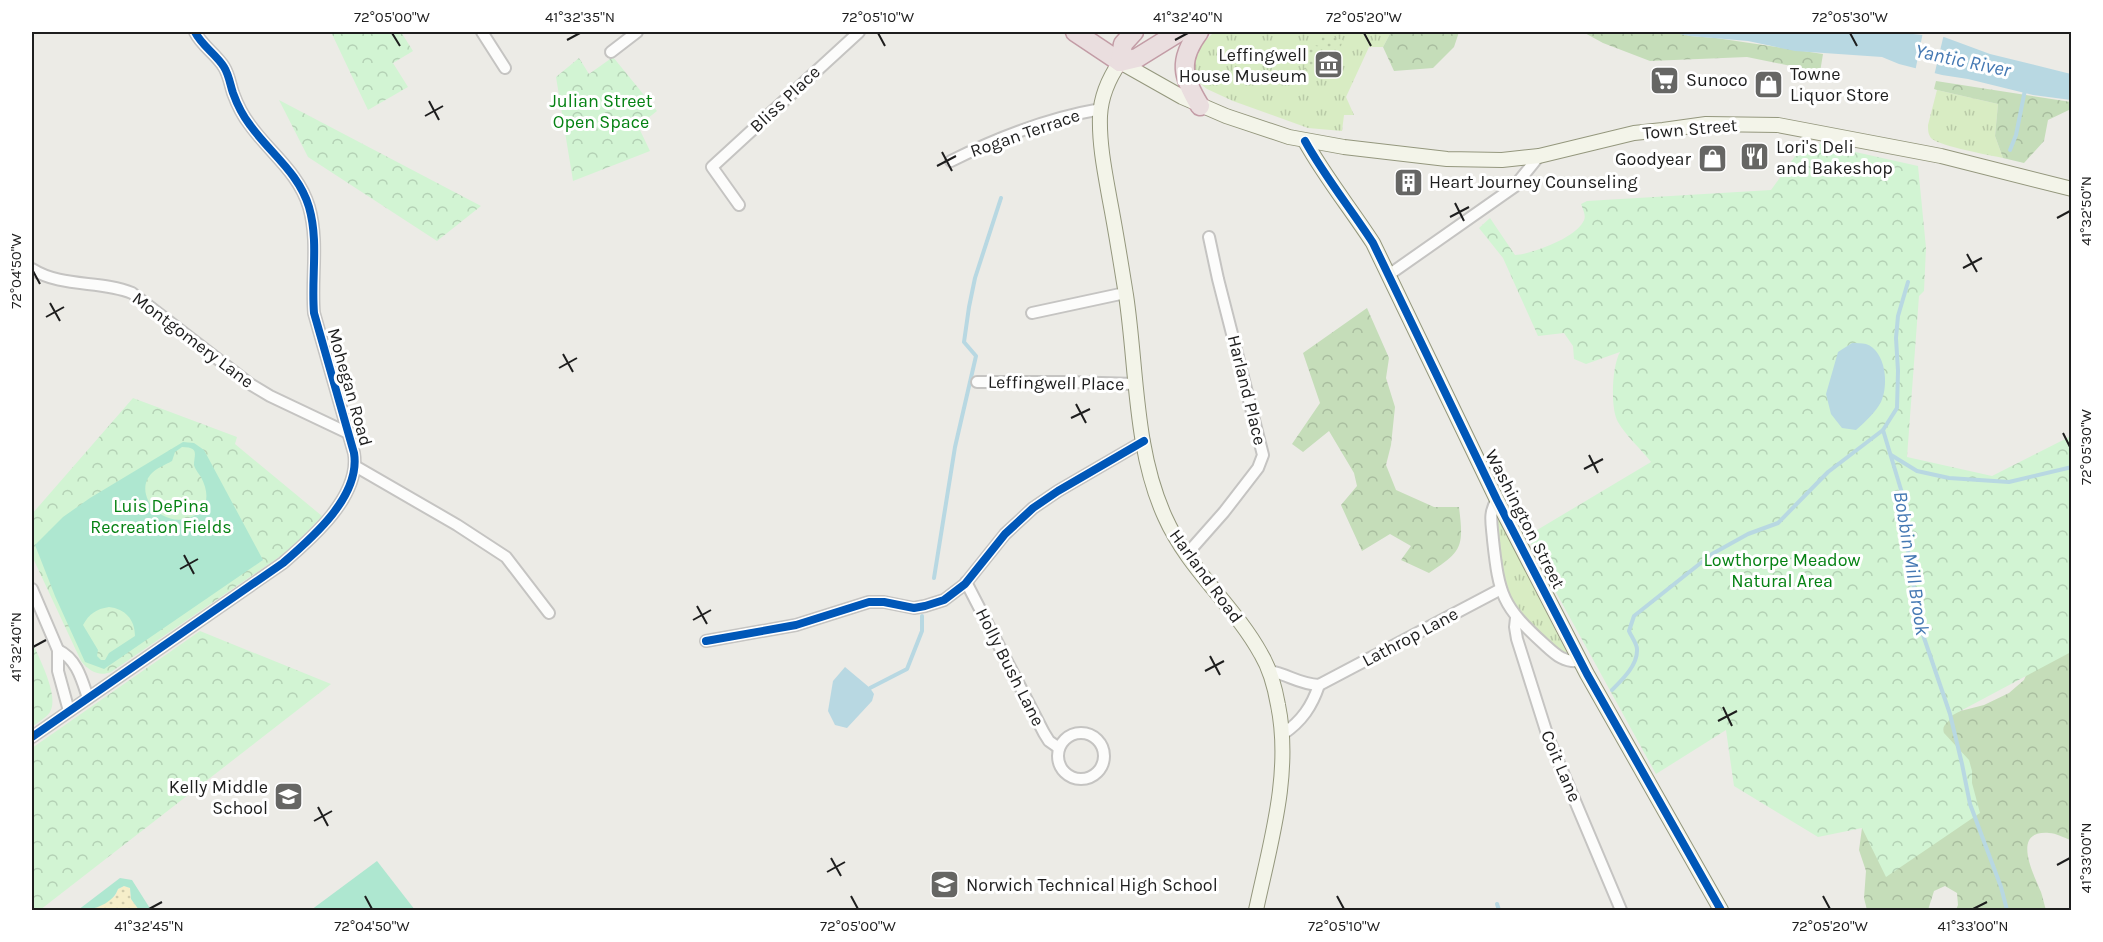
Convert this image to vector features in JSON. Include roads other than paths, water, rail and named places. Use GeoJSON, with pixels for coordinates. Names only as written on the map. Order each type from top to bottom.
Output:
{"type":"FeatureCollection","features":[{"type":"Feature","properties":{"kind":"highway"},"geometry":{"type":"LineString","coordinates":[[1076,32],[1120,62],[1137,58],[1179,32]]}},
{"type":"Feature","properties":{"kind":"highway"},"geometry":{"type":"LineString","coordinates":[[1120,62],[1123,44],[1134,32]]}},
{"type":"Feature","properties":{"kind":"highway"},"geometry":{"type":"LineString","coordinates":[[1199,32],[1188,48],[1184,62],[1190,86],[1200,106]]}},
{"type":"Feature","properties":{"kind":"main road"},"geometry":{"type":"LineString","coordinates":[[1120,62],[1200,106],[1260,128],[1305,141]]}},
{"type":"Feature","properties":{"kind":"main road","name":"Harland Road"},"geometry":{"type":"LineString","coordinates":[[1120,62],[1107,85],[1100,125],[1103,160],[1125,292],[1135,384],[1153,484],[1171,531],[1186,555],[1252,640],[1269,671],[1283,734],[1280,794],[1256,910]]}},
{"type":"Feature","properties":{"kind":"main road","name":"Town Street"},"geometry":{"type":"LineString","coordinates":[[1305,141],[1447,159],[1502,160],[1539,156],[1634,134],[1707,124],[1778,125],[1941,156],[2072,189]]}},
{"type":"Feature","properties":{"kind":"main road","name":"Washington Street"},"geometry":{"type":"LineString","coordinates":[[1305,141],[1319,166],[1361,224],[1390,274],[1497,500],[1580,661],[1721,910]]}},
{"type":"Feature","properties":{"kind":"street","name":"Mohegan Road"},"geometry":{"type":"LineString","coordinates":[[32,737],[254,584],[299,549],[342,501],[351,484],[355,466],[354,453],[314,312],[315,248],[307,201],[290,172],[246,120],[224,66],[195,32]]}},
{"type":"Feature","properties":{"kind":"street"},"geometry":{"type":"LineString","coordinates":[[482,32],[505,68]]}},
{"type":"Feature","properties":{"kind":"street"},"geometry":{"type":"LineString","coordinates":[[611,52],[623,36],[637,32]]}},
{"type":"Feature","properties":{"kind":"street","name":"Bliss Place"},"geometry":{"type":"LineString","coordinates":[[739,205],[712,167],[859,32]]}},
{"type":"Feature","properties":{"kind":"street","name":"Rogan Terrace"},"geometry":{"type":"LineString","coordinates":[[951,161],[1013,133],[1066,116],[1101,109]]}},
{"type":"Feature","properties":{"kind":"street"},"geometry":{"type":"LineString","coordinates":[[1390,274],[1514,187],[1539,156]]}},
{"type":"Feature","properties":{"kind":"street","name":"Harland Place"},"geometry":{"type":"LineString","coordinates":[[1186,555],[1258,468],[1263,455],[1209,237]]}},
{"type":"Feature","properties":{"kind":"street","name":"Montgomery Lane"},"geometry":{"type":"LineString","coordinates":[[32,269],[59,280],[116,288],[132,293],[250,384],[348,433]]}},
{"type":"Feature","properties":{"kind":"street"},"geometry":{"type":"LineString","coordinates":[[1032,314],[1125,292]]}},
{"type":"Feature","properties":{"kind":"street","name":"Leffingwell Place"},"geometry":{"type":"LineString","coordinates":[[976,382],[1135,384]]}},
{"type":"Feature","properties":{"kind":"street"},"geometry":{"type":"LineString","coordinates":[[706,641],[796,626],[869,602],[884,602],[914,608],[949,597],[966,582],[1005,534],[1042,501],[1144,441]]}},
{"type":"Feature","properties":{"kind":"street"},"geometry":{"type":"LineString","coordinates":[[355,466],[506,556],[549,613]]}},
{"type":"Feature","properties":{"kind":"street"},"geometry":{"type":"LineString","coordinates":[[1497,500],[1491,514],[1497,574],[1501,589],[1516,618],[1563,660],[1580,661]]}},
{"type":"Feature","properties":{"kind":"street","name":"Holly Bush Lane"},"geometry":{"type":"LineString","coordinates":[[966,582],[1044,733],[1049,741],[1059,748]]}},
{"type":"Feature","properties":{"kind":"street"},"geometry":{"type":"LineString","coordinates":[[32,589],[58,651],[57,671],[69,711]]}},
{"type":"Feature","properties":{"kind":"street","name":"Lathrop Lane"},"geometry":{"type":"LineString","coordinates":[[1319,685],[1501,589]]}},
{"type":"Feature","properties":{"kind":"street","name":"Coit Lane"},"geometry":{"type":"LineString","coordinates":[[1516,618],[1517,639],[1544,727],[1621,910]]}},
{"type":"Feature","properties":{"kind":"street"},"geometry":{"type":"LineString","coordinates":[[58,651],[67,655],[74,663],[88,698]]}},
{"type":"Feature","properties":{"kind":"street"},"geometry":{"type":"LineString","coordinates":[[1269,671],[1281,673],[1304,684],[1319,685],[1310,708],[1294,726],[1283,734]]}},
{"type":"Feature","properties":{"kind":"street","name":"Holly Bush Lane"},"geometry":{"type":"LineString","coordinates":[[1079,733],[1089,735],[1100,744],[1103,751],[1102,762],[1099,769],[1090,776],[1072,777],[1059,763],[1059,748],[1065,739],[1072,735],[1079,733]]}},
{"type":"Feature","properties":{"kind":"water","name":"Yantic River"},"geometry":{"type":"Polygon","coordinates":[[[1669,32],[1892,32],[1944,37],[1990,54],[2071,74],[2071,100],[2033,95],[1942,75],[1899,64],[1882,57],[1795,51],[1748,41],[1669,32]]]}},
{"type":"Feature","properties":{"kind":"water"},"geometry":{"type":"Polygon","coordinates":[[[1852,343],[1866,344],[1873,348],[1882,361],[1885,378],[1881,402],[1856,430],[1842,428],[1831,414],[1826,394],[1838,352],[1852,343]]]}},
{"type":"Feature","properties":{"kind":"water"},"geometry":{"type":"Polygon","coordinates":[[[845,667],[874,694],[872,701],[847,728],[835,725],[828,711],[833,681],[845,667]]]}},
{"type":"Feature","properties":{"kind":"waterway","name":"Bobbin Mill Brook"},"geometry":{"type":"LineString","coordinates":[[2010,150],[2016,135],[2025,90]]}},
{"type":"Feature","properties":{"kind":"waterway"},"geometry":{"type":"LineString","coordinates":[[934,578],[955,447],[976,356],[964,342],[969,307],[975,278],[1001,198]]}},
{"type":"Feature","properties":{"kind":"waterway","name":"Bobbin Mill Brook"},"geometry":{"type":"LineString","coordinates":[[1908,282],[1898,316],[1896,338],[1897,408],[1883,430],[1902,493],[1902,513],[1920,626],[1950,714],[1970,804],[2001,887],[2007,910]]}},
{"type":"Feature","properties":{"kind":"waterway"},"geometry":{"type":"LineString","coordinates":[[1612,690],[1629,672],[1637,655],[1637,647],[1629,631],[1634,616],[1712,554],[1748,534],[1778,523],[1828,472],[1883,430]]}},
{"type":"Feature","properties":{"kind":"waterway"},"geometry":{"type":"LineString","coordinates":[[1891,455],[1917,471],[1949,478],[2009,482],[2072,467]]}},
{"type":"Feature","properties":{"kind":"waterway"},"geometry":{"type":"LineString","coordinates":[[870,688],[907,669],[922,631],[922,616]]}},
{"type":"Feature","properties":{"kind":"waterway"},"geometry":{"type":"LineString","coordinates":[[1497,904],[1499,910]]}},
{"type":"Feature","properties":{"kind":"place","name":"Leffingwell House Museum"},"geometry":{"type":"Point","coordinates":[1328,65]}},
{"type":"Feature","properties":{"kind":"place","name":"Sunoco"},"geometry":{"type":"Point","coordinates":[1665,80]}},
{"type":"Feature","properties":{"kind":"place","name":"Towne Liquor Store"},"geometry":{"type":"Point","coordinates":[1769,84]}},
{"type":"Feature","properties":{"kind":"place","name":"Lori's Deli and Bakeshop"},"geometry":{"type":"Point","coordinates":[1755,157]}},
{"type":"Feature","properties":{"kind":"place","name":"Goodyear"},"geometry":{"type":"Point","coordinates":[1712,159]}},
{"type":"Feature","properties":{"kind":"place","name":"Heart Journey Counseling"},"geometry":{"type":"Point","coordinates":[1408,182]}},
{"type":"Feature","properties":{"kind":"place","name":"Kelly Middle School"},"geometry":{"type":"Point","coordinates":[289,797]}},
{"type":"Feature","properties":{"kind":"place","name":"Norwich Technical High School"},"geometry":{"type":"Point","coordinates":[945,885]}},
{"type":"Feature","properties":{"kind":"park label","name":"Julian Street Open Space"},"geometry":{"type":"Point","coordinates":[601,111]}},
{"type":"Feature","properties":{"kind":"park label","name":"Luis DePina Recreation Fields"},"geometry":{"type":"Point","coordinates":[161,516]}},
{"type":"Feature","properties":{"kind":"park label","name":"Lowthorpe Meadow Natural Area"},"geometry":{"type":"Point","coordinates":[1782,570]}}]}
